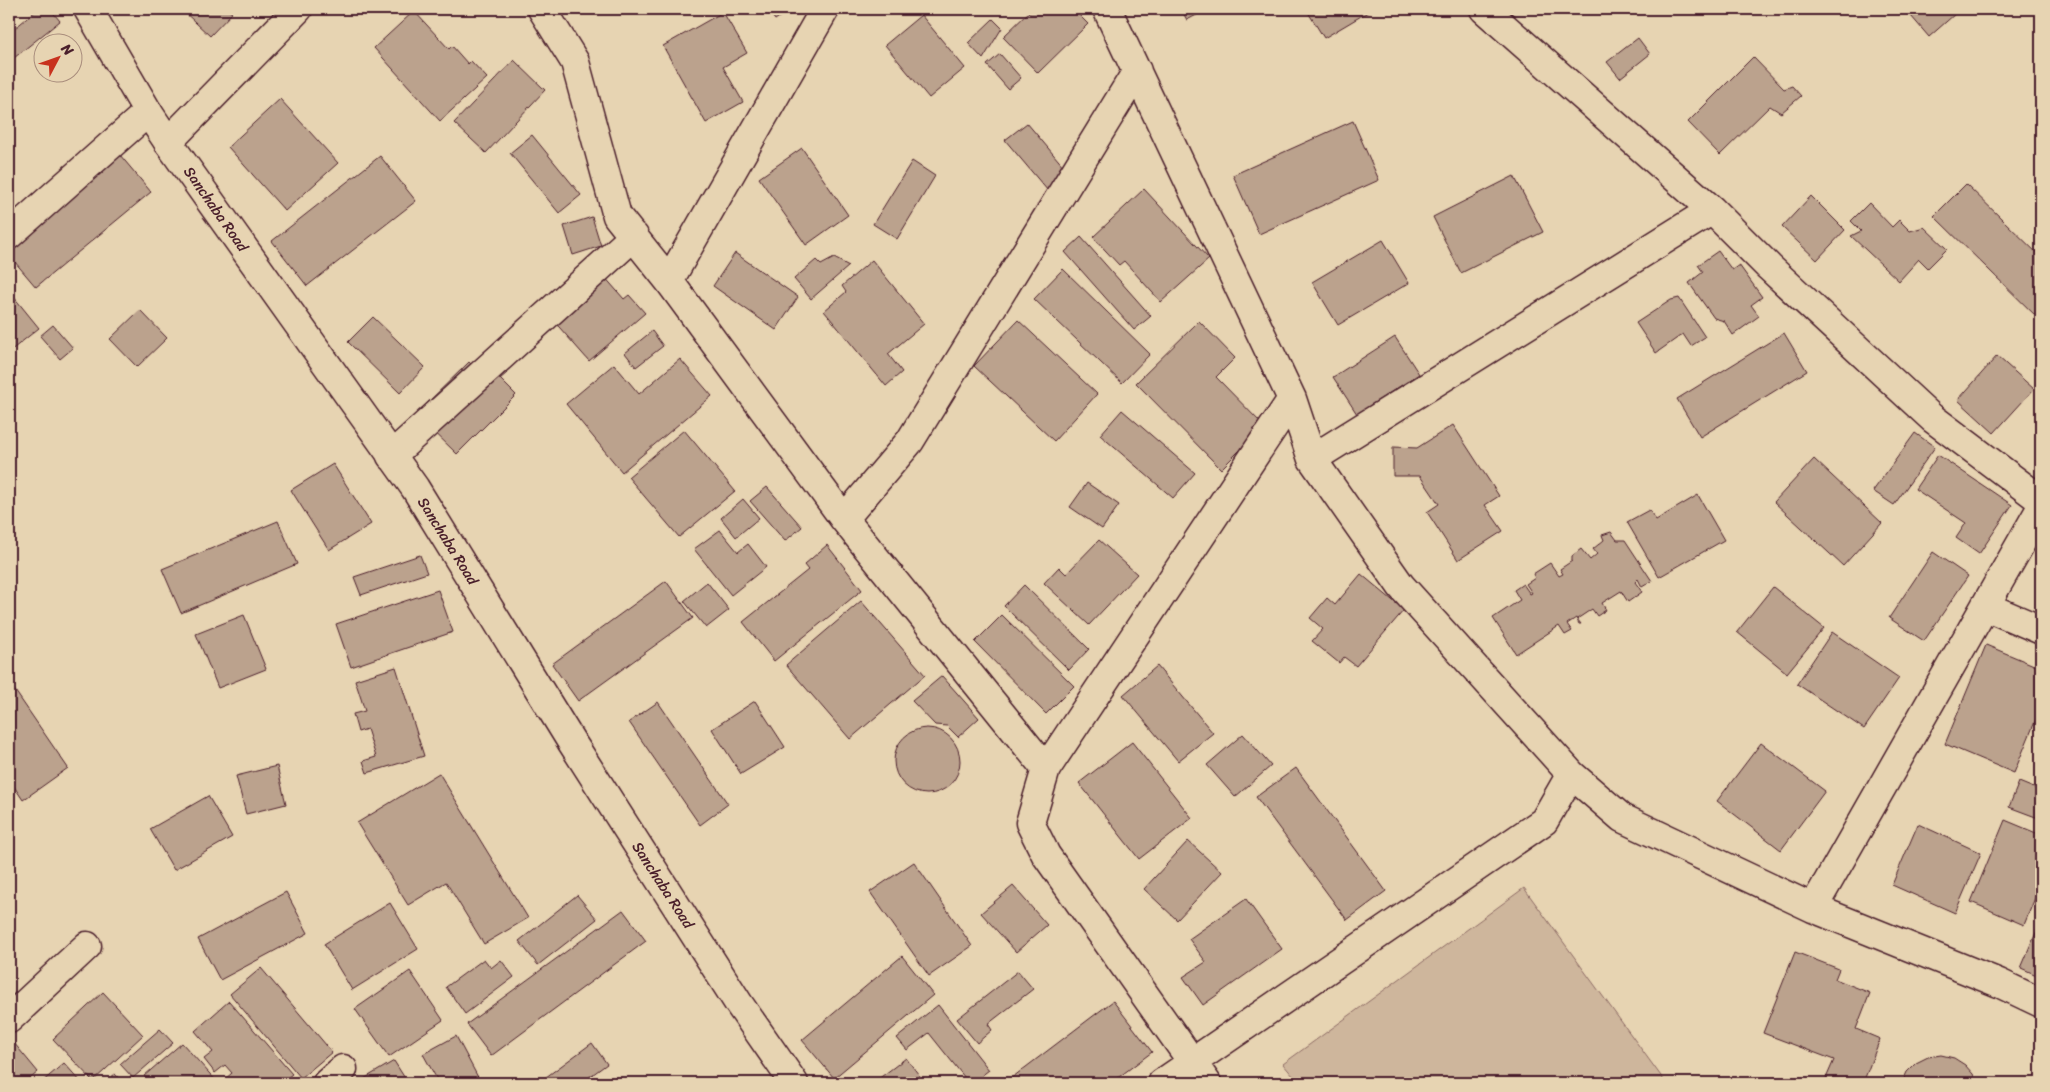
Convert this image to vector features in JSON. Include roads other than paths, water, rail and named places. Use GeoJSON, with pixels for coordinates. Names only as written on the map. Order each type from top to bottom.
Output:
{"type":"FeatureCollection","features":[{"type":"Feature","properties":{"kind":"street","name":"Sanchaba Road"},"geometry":{"type":"LineString","coordinates":[[88,9],[148,112],[168,142],[415,488],[571,741],[739,1004],[794,1083]]}},
{"type":"Feature","properties":{"kind":"street"},"geometry":{"type":"LineString","coordinates":[[168,142],[298,9]]}},
{"type":"Feature","properties":{"kind":"street"},"geometry":{"type":"LineString","coordinates":[[542,9],[575,62],[617,216],[669,281],[844,519],[1046,769]]}},
{"type":"Feature","properties":{"kind":"street"},"geometry":{"type":"LineString","coordinates":[[669,281],[825,9]]}},
{"type":"Feature","properties":{"kind":"street"},"geometry":{"type":"LineString","coordinates":[[1107,9],[1292,399],[1312,459],[1401,586],[1571,774],[1622,818],[1813,908],[1999,983],[2041,1003]]}},
{"type":"Feature","properties":{"kind":"street"},"geometry":{"type":"LineString","coordinates":[[1484,9],[1712,210],[1769,267],[1932,418],[2041,500]]}},
{"type":"Feature","properties":{"kind":"street"},"geometry":{"type":"LineString","coordinates":[[844,519],[910,441],[1137,71]]}},
{"type":"Feature","properties":{"kind":"street"},"geometry":{"type":"LineString","coordinates":[[9,235],[148,112]]}},
{"type":"Feature","properties":{"kind":"street"},"geometry":{"type":"LineString","coordinates":[[1312,459],[1712,210]]}},
{"type":"Feature","properties":{"kind":"street"},"geometry":{"type":"LineString","coordinates":[[391,456],[634,236]]}},
{"type":"Feature","properties":{"kind":"street"},"geometry":{"type":"LineString","coordinates":[[1199,1073],[1046,855],[1030,823],[1046,769],[1292,399]]}},
{"type":"Feature","properties":{"kind":"street"},"geometry":{"type":"LineString","coordinates":[[1813,908],[2041,508]]}},
{"type":"Feature","properties":{"kind":"street"},"geometry":{"type":"LineString","coordinates":[[1985,606],[2041,630]]}},
{"type":"Feature","properties":{"kind":"street"},"geometry":{"type":"LineString","coordinates":[[1162,1083],[1199,1073],[1544,821],[1571,774]]}},
{"type":"Feature","properties":{"kind":"street"},"geometry":{"type":"LineString","coordinates":[[9,1019],[86,946]]}}]}
